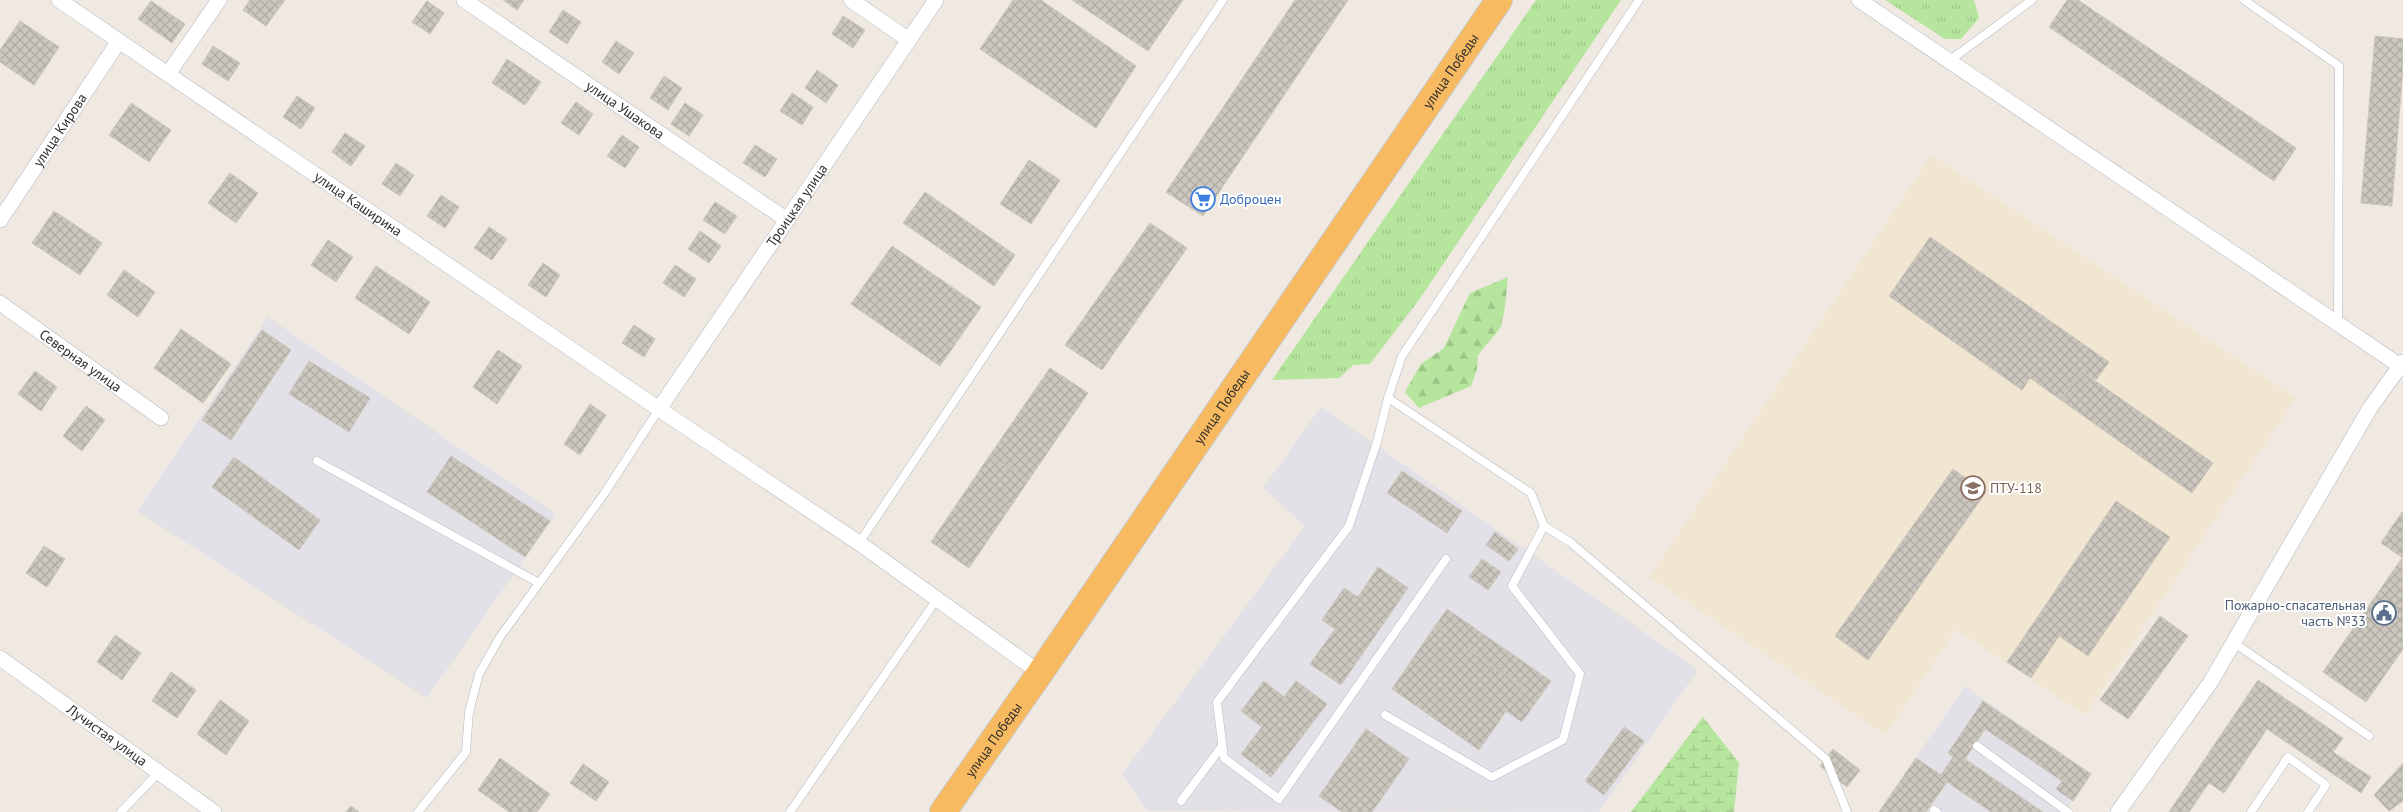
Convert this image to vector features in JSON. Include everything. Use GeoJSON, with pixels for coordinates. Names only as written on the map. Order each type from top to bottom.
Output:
{"type":"FeatureCollection","features":[{"type":"Feature","properties":{"kind":"highway","name":"улица Победы"},"geometry":{"type":"LineString","coordinates":[[943,812],[1040,673],[1499,0]]}},
{"type":"Feature","properties":{"kind":"street","name":"улица Каширина"},"geometry":{"type":"LineString","coordinates":[[59,0],[658,409],[859,543],[1040,673]]}},
{"type":"Feature","properties":{"kind":"street"},"geometry":{"type":"LineString","coordinates":[[168,74],[219,0]]}},
{"type":"Feature","properties":{"kind":"street","name":"улица Ушакова"},"geometry":{"type":"LineString","coordinates":[[464,0],[787,220]]}},
{"type":"Feature","properties":{"kind":"street"},"geometry":{"type":"LineString","coordinates":[[851,0],[909,40]]}},
{"type":"Feature","properties":{"kind":"street","name":"Троицкая улица"},"geometry":{"type":"LineString","coordinates":[[658,409],[936,0]]}},
{"type":"Feature","properties":{"kind":"street"},"geometry":{"type":"LineString","coordinates":[[1859,0],[2338,324],[2401,363],[2370,408],[2210,683],[2118,812]]}},
{"type":"Feature","properties":{"kind":"street","name":"улица Кирова"},"geometry":{"type":"LineString","coordinates":[[0,220],[119,41]]}},
{"type":"Feature","properties":{"kind":"street","name":"Северная улица"},"geometry":{"type":"LineString","coordinates":[[0,303],[161,418]]}},
{"type":"Feature","properties":{"kind":"street","name":"Лучистая улица"},"geometry":{"type":"LineString","coordinates":[[0,658],[214,812]]}},
{"type":"Feature","properties":{"kind":"lane"},"geometry":{"type":"LineString","coordinates":[[859,543],[1223,0]]}},
{"type":"Feature","properties":{"kind":"lane"},"geometry":{"type":"LineString","coordinates":[[1446,558],[1279,799],[1224,758],[1217,702],[1350,526],[1402,356],[1639,0]]}},
{"type":"Feature","properties":{"kind":"lane"},"geometry":{"type":"LineString","coordinates":[[1949,62],[2032,0]]}},
{"type":"Feature","properties":{"kind":"lane"},"geometry":{"type":"LineString","coordinates":[[2244,0],[2339,66],[2338,324]]}},
{"type":"Feature","properties":{"kind":"lane"},"geometry":{"type":"LineString","coordinates":[[1388,398],[1531,493],[1544,526],[1570,542],[1826,759],[1847,812]]}},
{"type":"Feature","properties":{"kind":"lane"},"geometry":{"type":"LineString","coordinates":[[418,812],[466,752],[469,712],[479,674],[500,637],[604,494],[658,409]]}},
{"type":"Feature","properties":{"kind":"lane"},"geometry":{"type":"LineString","coordinates":[[317,461],[539,583]]}},
{"type":"Feature","properties":{"kind":"lane"},"geometry":{"type":"LineString","coordinates":[[1385,715],[1492,777],[1563,740],[1580,674],[1512,586],[1544,526]]}},
{"type":"Feature","properties":{"kind":"lane"},"geometry":{"type":"LineString","coordinates":[[790,812],[937,599]]}},
{"type":"Feature","properties":{"kind":"lane"},"geometry":{"type":"LineString","coordinates":[[2233,642],[2369,736]]}},
{"type":"Feature","properties":{"kind":"lane"},"geometry":{"type":"LineString","coordinates":[[1181,801],[1222,746]]}},
{"type":"Feature","properties":{"kind":"lane"},"geometry":{"type":"LineString","coordinates":[[1977,746],[2068,812]]}},
{"type":"Feature","properties":{"kind":"lane"},"geometry":{"type":"LineString","coordinates":[[2252,812],[2288,757],[2326,785],[2308,812]]}},
{"type":"Feature","properties":{"kind":"lane"},"geometry":{"type":"LineString","coordinates":[[120,812],[159,772]]}},
{"type":"Feature","properties":{"kind":"shaded area","name":"ПТУ-118"},"geometry":{"type":"Polygon","coordinates":[[[1931,155],[2296,398],[2085,715],[1956,629],[1885,735],[1649,577],[1931,155]]]}},
{"type":"Feature","properties":{"kind":"shaded area"},"geometry":{"type":"Polygon","coordinates":[[[268,317],[556,514],[427,698],[137,511],[268,317]]]}},
{"type":"Feature","properties":{"kind":"shaded area"},"geometry":{"type":"Polygon","coordinates":[[[1321,407],[1698,670],[1599,812],[1147,811],[1122,774],[1305,526],[1263,488],[1321,407]]]}},
{"type":"Feature","properties":{"kind":"shaded area"},"geometry":{"type":"Polygon","coordinates":[[[1965,686],[2091,774],[2065,812],[1879,812],[1965,686]]]}},
{"type":"Feature","properties":{"kind":"green space"},"geometry":{"type":"Polygon","coordinates":[[[1536,0],[1621,0],[1419,300],[1370,364],[1353,365],[1339,378],[1272,380],[1536,0]]]}},
{"type":"Feature","properties":{"kind":"green space"},"geometry":{"type":"Polygon","coordinates":[[[1885,0],[1974,0],[1979,18],[1961,39],[1945,39],[1885,0]]]}},
{"type":"Feature","properties":{"kind":"green space"},"geometry":{"type":"Polygon","coordinates":[[[1508,277],[1501,327],[1478,355],[1477,369],[1471,386],[1419,408],[1405,392],[1421,364],[1444,348],[1470,293],[1508,277]]]}},
{"type":"Feature","properties":{"kind":"green space"},"geometry":{"type":"Polygon","coordinates":[[[1703,717],[1739,763],[1734,812],[1631,812],[1703,717]]]}},
{"type":"Feature","properties":{"kind":"building"},"geometry":{"type":"Polygon","coordinates":[[[250,0],[285,0],[266,26],[243,10],[250,0]]]}},
{"type":"Feature","properties":{"kind":"building"},"geometry":{"type":"Polygon","coordinates":[[[503,0],[524,0],[517,10],[503,0]]]}},
{"type":"Feature","properties":{"kind":"building"},"geometry":{"type":"Polygon","coordinates":[[[1013,0],[1041,0],[1136,66],[1096,128],[980,49],[1013,0]]]}},
{"type":"Feature","properties":{"kind":"building"},"geometry":{"type":"Polygon","coordinates":[[[1072,0],[1183,0],[1148,51],[1072,0]]]}},
{"type":"Feature","properties":{"kind":"building"},"geometry":{"type":"Polygon","coordinates":[[[1295,0],[1348,0],[1307,61],[1271,36],[1295,0]]]}},
{"type":"Feature","properties":{"kind":"building"},"geometry":{"type":"Polygon","coordinates":[[[2067,0],[2078,0],[2296,148],[2274,181],[2049,27],[2067,0]]]}},
{"type":"Feature","properties":{"kind":"building"},"geometry":{"type":"Polygon","coordinates":[[[151,1],[185,24],[172,43],[138,19],[151,1]]]}},
{"type":"Feature","properties":{"kind":"building"},"geometry":{"type":"Polygon","coordinates":[[[427,1],[444,13],[430,34],[412,22],[427,1]]]}},
{"type":"Feature","properties":{"kind":"building"},"geometry":{"type":"Polygon","coordinates":[[[563,10],[581,22],[567,44],[549,32],[563,10]]]}},
{"type":"Feature","properties":{"kind":"building"},"geometry":{"type":"Polygon","coordinates":[[[843,16],[865,30],[853,48],[832,34],[843,16]]]}},
{"type":"Feature","properties":{"kind":"building"},"geometry":{"type":"Polygon","coordinates":[[[20,21],[59,47],[34,85],[0,62],[0,50],[20,21]]]}},
{"type":"Feature","properties":{"kind":"building"},"geometry":{"type":"Polygon","coordinates":[[[1271,36],[1307,61],[1203,216],[1166,192],[1271,36]]]}},
{"type":"Feature","properties":{"kind":"building"},"geometry":{"type":"Polygon","coordinates":[[[2375,36],[2403,39],[2403,67],[2392,206],[2361,203],[2375,36]]]}},
{"type":"Feature","properties":{"kind":"building"},"geometry":{"type":"Polygon","coordinates":[[[616,41],[634,53],[619,74],[602,62],[616,41]]]}},
{"type":"Feature","properties":{"kind":"building"},"geometry":{"type":"Polygon","coordinates":[[[213,46],[240,63],[228,81],[202,64],[213,46]]]}},
{"type":"Feature","properties":{"kind":"building"},"geometry":{"type":"Polygon","coordinates":[[[507,59],[541,82],[525,105],[492,83],[507,59]]]}},
{"type":"Feature","properties":{"kind":"building"},"geometry":{"type":"Polygon","coordinates":[[[817,70],[838,85],[826,103],[805,88],[817,70]]]}},
{"type":"Feature","properties":{"kind":"building"},"geometry":{"type":"Polygon","coordinates":[[[664,76],[682,88],[668,110],[650,98],[664,76]]]}},
{"type":"Feature","properties":{"kind":"building"},"geometry":{"type":"Polygon","coordinates":[[[792,93],[813,107],[802,125],[780,111],[792,93]]]}},
{"type":"Feature","properties":{"kind":"building"},"geometry":{"type":"Polygon","coordinates":[[[297,96],[315,108],[301,129],[283,117],[297,96]]]}},
{"type":"Feature","properties":{"kind":"building"},"geometry":{"type":"Polygon","coordinates":[[[576,102],[593,114],[579,135],[561,123],[576,102]]]}},
{"type":"Feature","properties":{"kind":"building"},"geometry":{"type":"Polygon","coordinates":[[[131,103],[171,130],[149,162],[109,135],[131,103]]]}},
{"type":"Feature","properties":{"kind":"building"},"geometry":{"type":"Polygon","coordinates":[[[685,103],[703,115],[689,136],[671,124],[685,103]]]}},
{"type":"Feature","properties":{"kind":"building"},"geometry":{"type":"Polygon","coordinates":[[[345,133],[365,146],[351,166],[332,152],[345,133]]]}},
{"type":"Feature","properties":{"kind":"building"},"geometry":{"type":"Polygon","coordinates":[[[622,135],[639,147],[625,168],[607,156],[622,135]]]}},
{"type":"Feature","properties":{"kind":"building"},"geometry":{"type":"Polygon","coordinates":[[[755,145],[777,159],[765,177],[743,163],[755,145]]]}},
{"type":"Feature","properties":{"kind":"building"},"geometry":{"type":"Polygon","coordinates":[[[1029,160],[1060,180],[1031,224],[1000,204],[1029,160]]]}},
{"type":"Feature","properties":{"kind":"building"},"geometry":{"type":"Polygon","coordinates":[[[396,163],[414,175],[400,196],[382,184],[396,163]]]}},
{"type":"Feature","properties":{"kind":"building"},"geometry":{"type":"Polygon","coordinates":[[[230,173],[258,193],[236,223],[208,203],[230,173]]]}},
{"type":"Feature","properties":{"kind":"building"},"geometry":{"type":"Polygon","coordinates":[[[925,192],[1015,255],[994,286],[903,223],[925,192]]]}},
{"type":"Feature","properties":{"kind":"building"},"geometry":{"type":"Polygon","coordinates":[[[441,195],[459,207],[445,228],[427,216],[441,195]]]}},
{"type":"Feature","properties":{"kind":"building"},"geometry":{"type":"Polygon","coordinates":[[[715,202],[737,216],[725,234],[703,220],[715,202]]]}},
{"type":"Feature","properties":{"kind":"building"},"geometry":{"type":"Polygon","coordinates":[[[54,211],[102,243],[80,275],[32,243],[54,211]]]}},
{"type":"Feature","properties":{"kind":"building"},"geometry":{"type":"Polygon","coordinates":[[[1150,223],[1187,248],[1102,370],[1065,345],[1150,223]]]}},
{"type":"Feature","properties":{"kind":"building"},"geometry":{"type":"Polygon","coordinates":[[[489,227],[507,239],[492,260],[474,248],[489,227]]]}},
{"type":"Feature","properties":{"kind":"building"},"geometry":{"type":"Polygon","coordinates":[[[700,231],[721,246],[709,263],[688,249],[700,231]]]}},
{"type":"Feature","properties":{"kind":"building"},"geometry":{"type":"Polygon","coordinates":[[[1930,237],[2109,362],[2096,380],[2081,371],[2061,400],[2030,378],[2022,390],[1889,296],[1930,237]]]}},
{"type":"Feature","properties":{"kind":"building"},"geometry":{"type":"Polygon","coordinates":[[[328,240],[353,257],[336,282],[311,265],[328,240]]]}},
{"type":"Feature","properties":{"kind":"building"},"geometry":{"type":"Polygon","coordinates":[[[892,246],[981,307],[940,366],[851,304],[892,246]]]}},
{"type":"Feature","properties":{"kind":"building"},"geometry":{"type":"Polygon","coordinates":[[[543,263],[560,275],[546,297],[528,285],[543,263]]]}},
{"type":"Feature","properties":{"kind":"building"},"geometry":{"type":"Polygon","coordinates":[[[675,265],[696,279],[684,297],[663,283],[675,265]]]}},
{"type":"Feature","properties":{"kind":"building"},"geometry":{"type":"Polygon","coordinates":[[[376,266],[430,302],[409,334],[355,298],[376,266]]]}},
{"type":"Feature","properties":{"kind":"building"},"geometry":{"type":"Polygon","coordinates":[[[124,270],[155,292],[138,317],[107,295],[124,270]]]}},
{"type":"Feature","properties":{"kind":"building"},"geometry":{"type":"Polygon","coordinates":[[[634,325],[655,339],[644,357],[622,343],[634,325]]]}},
{"type":"Feature","properties":{"kind":"building"},"geometry":{"type":"Polygon","coordinates":[[[181,329],[231,364],[203,403],[154,368],[181,329]]]}},
{"type":"Feature","properties":{"kind":"building"},"geometry":{"type":"Polygon","coordinates":[[[262,330],[291,350],[231,440],[202,420],[262,330]]]}},
{"type":"Feature","properties":{"kind":"building"},"geometry":{"type":"Polygon","coordinates":[[[498,350],[522,366],[497,404],[473,387],[498,350]]]}},
{"type":"Feature","properties":{"kind":"building"},"geometry":{"type":"Polygon","coordinates":[[[309,361],[370,398],[349,432],[289,394],[309,361]]]}},
{"type":"Feature","properties":{"kind":"building"},"geometry":{"type":"Polygon","coordinates":[[[1050,368],[1088,393],[1028,481],[990,455],[1050,368]]]}},
{"type":"Feature","properties":{"kind":"building"},"geometry":{"type":"Polygon","coordinates":[[[35,371],[57,387],[41,411],[18,394],[35,371]]]}},
{"type":"Feature","properties":{"kind":"building"},"geometry":{"type":"Polygon","coordinates":[[[2081,371],[2213,463],[2192,493],[2061,400],[2081,371]]]}},
{"type":"Feature","properties":{"kind":"building"},"geometry":{"type":"Polygon","coordinates":[[[590,404],[606,415],[580,455],[564,444],[590,404]]]}},
{"type":"Feature","properties":{"kind":"building"},"geometry":{"type":"Polygon","coordinates":[[[86,406],[105,420],[82,451],[63,436],[86,406]]]}},
{"type":"Feature","properties":{"kind":"building"},"geometry":{"type":"Polygon","coordinates":[[[990,455],[1028,481],[969,568],[931,542],[990,455]]]}},
{"type":"Feature","properties":{"kind":"building"},"geometry":{"type":"Polygon","coordinates":[[[451,456],[550,521],[525,557],[427,492],[451,456]]]}},
{"type":"Feature","properties":{"kind":"building"},"geometry":{"type":"Polygon","coordinates":[[[234,457],[320,520],[299,550],[212,487],[234,457]]]}},
{"type":"Feature","properties":{"kind":"building"},"geometry":{"type":"Polygon","coordinates":[[[1953,469],[1986,492],[1868,660],[1835,636],[1953,469]]]}},
{"type":"Feature","properties":{"kind":"building"},"geometry":{"type":"Polygon","coordinates":[[[1402,471],[1462,511],[1447,533],[1387,493],[1402,471]]]}},
{"type":"Feature","properties":{"kind":"building"},"geometry":{"type":"Polygon","coordinates":[[[2116,501],[2170,537],[2088,656],[2059,636],[2031,678],[2007,662],[2116,501]]]}},
{"type":"Feature","properties":{"kind":"building"},"geometry":{"type":"Polygon","coordinates":[[[2403,513],[2403,558],[2381,543],[2403,513]]]}},
{"type":"Feature","properties":{"kind":"building"},"geometry":{"type":"Polygon","coordinates":[[[1495,532],[1518,549],[1509,561],[1486,545],[1495,532]]]}},
{"type":"Feature","properties":{"kind":"building"},"geometry":{"type":"Polygon","coordinates":[[[44,546],[65,559],[47,587],[26,573],[44,546]]]}},
{"type":"Feature","properties":{"kind":"building"},"geometry":{"type":"Polygon","coordinates":[[[2402,558],[2403,649],[2366,702],[2323,672],[2402,558]]]}},
{"type":"Feature","properties":{"kind":"building"},"geometry":{"type":"Polygon","coordinates":[[[1482,559],[1501,572],[1488,590],[1469,577],[1482,559]]]}},
{"type":"Feature","properties":{"kind":"building"},"geometry":{"type":"Polygon","coordinates":[[[1378,567],[1408,588],[1341,685],[1310,664],[1335,629],[1322,620],[1344,588],[1358,597],[1378,567]]]}},
{"type":"Feature","properties":{"kind":"building"},"geometry":{"type":"Polygon","coordinates":[[[1447,609],[1551,681],[1522,722],[1506,711],[1523,687],[1435,626],[1447,609]]]}},
{"type":"Feature","properties":{"kind":"building"},"geometry":{"type":"Polygon","coordinates":[[[2160,616],[2188,636],[2128,719],[2100,700],[2160,616]]]}},
{"type":"Feature","properties":{"kind":"building"},"geometry":{"type":"Polygon","coordinates":[[[1435,626],[1523,687],[1479,750],[1392,689],[1435,626]]]}},
{"type":"Feature","properties":{"kind":"building"},"geometry":{"type":"Polygon","coordinates":[[[115,635],[141,653],[122,680],[97,662],[115,635]]]}},
{"type":"Feature","properties":{"kind":"building"},"geometry":{"type":"Polygon","coordinates":[[[171,672],[196,690],[177,718],[152,701],[171,672]]]}},
{"type":"Feature","properties":{"kind":"building"},"geometry":{"type":"Polygon","coordinates":[[[2258,680],[2343,738],[2333,752],[2371,777],[2361,793],[2267,729],[2224,793],[2209,783],[2189,812],[2169,812],[2258,680]]]}},
{"type":"Feature","properties":{"kind":"building"},"geometry":{"type":"Polygon","coordinates":[[[1264,681],[1284,697],[1296,681],[1327,704],[1271,777],[1241,754],[1262,727],[1241,711],[1264,681]]]}},
{"type":"Feature","properties":{"kind":"building"},"geometry":{"type":"Polygon","coordinates":[[[220,700],[249,721],[226,755],[197,734],[220,700]]]}},
{"type":"Feature","properties":{"kind":"building"},"geometry":{"type":"Polygon","coordinates":[[[1983,701],[2091,774],[2073,801],[2056,789],[2062,781],[1985,729],[1965,759],[2043,812],[1991,812],[1947,782],[1926,812],[1879,812],[1916,758],[1941,775],[1953,757],[1948,753],[1983,701]]]}},
{"type":"Feature","properties":{"kind":"building"},"geometry":{"type":"Polygon","coordinates":[[[1624,727],[1644,741],[1604,795],[1585,781],[1624,727]]]}},
{"type":"Feature","properties":{"kind":"building"},"geometry":{"type":"Polygon","coordinates":[[[1366,729],[1409,759],[1372,812],[1342,812],[1319,796],[1366,729]]]}},
{"type":"Feature","properties":{"kind":"building"},"geometry":{"type":"Polygon","coordinates":[[[1833,749],[1860,770],[1847,787],[1820,766],[1833,749]]]}},
{"type":"Feature","properties":{"kind":"building"},"geometry":{"type":"Polygon","coordinates":[[[500,758],[550,794],[537,812],[509,812],[478,790],[500,758]]]}},
{"type":"Feature","properties":{"kind":"building"},"geometry":{"type":"Polygon","coordinates":[[[2403,763],[2403,801],[2389,811],[2374,795],[2403,763]]]}},
{"type":"Feature","properties":{"kind":"building"},"geometry":{"type":"Polygon","coordinates":[[[583,764],[609,782],[596,801],[570,783],[583,764]]]}},
{"type":"Feature","properties":{"kind":"building"},"geometry":{"type":"Polygon","coordinates":[[[351,806],[359,812],[346,812],[351,806]]]}},
{"type":"Feature","properties":{"kind":"place","name":"Доброцен"},"geometry":{"type":"Point","coordinates":[1203,199]}},
{"type":"Feature","properties":{"kind":"place","name":"ПТУ-118"},"geometry":{"type":"Point","coordinates":[1973,488]}},
{"type":"Feature","properties":{"kind":"place","name":"Пожарно-спасательная часть №33"},"geometry":{"type":"Point","coordinates":[2384,613]}}]}
